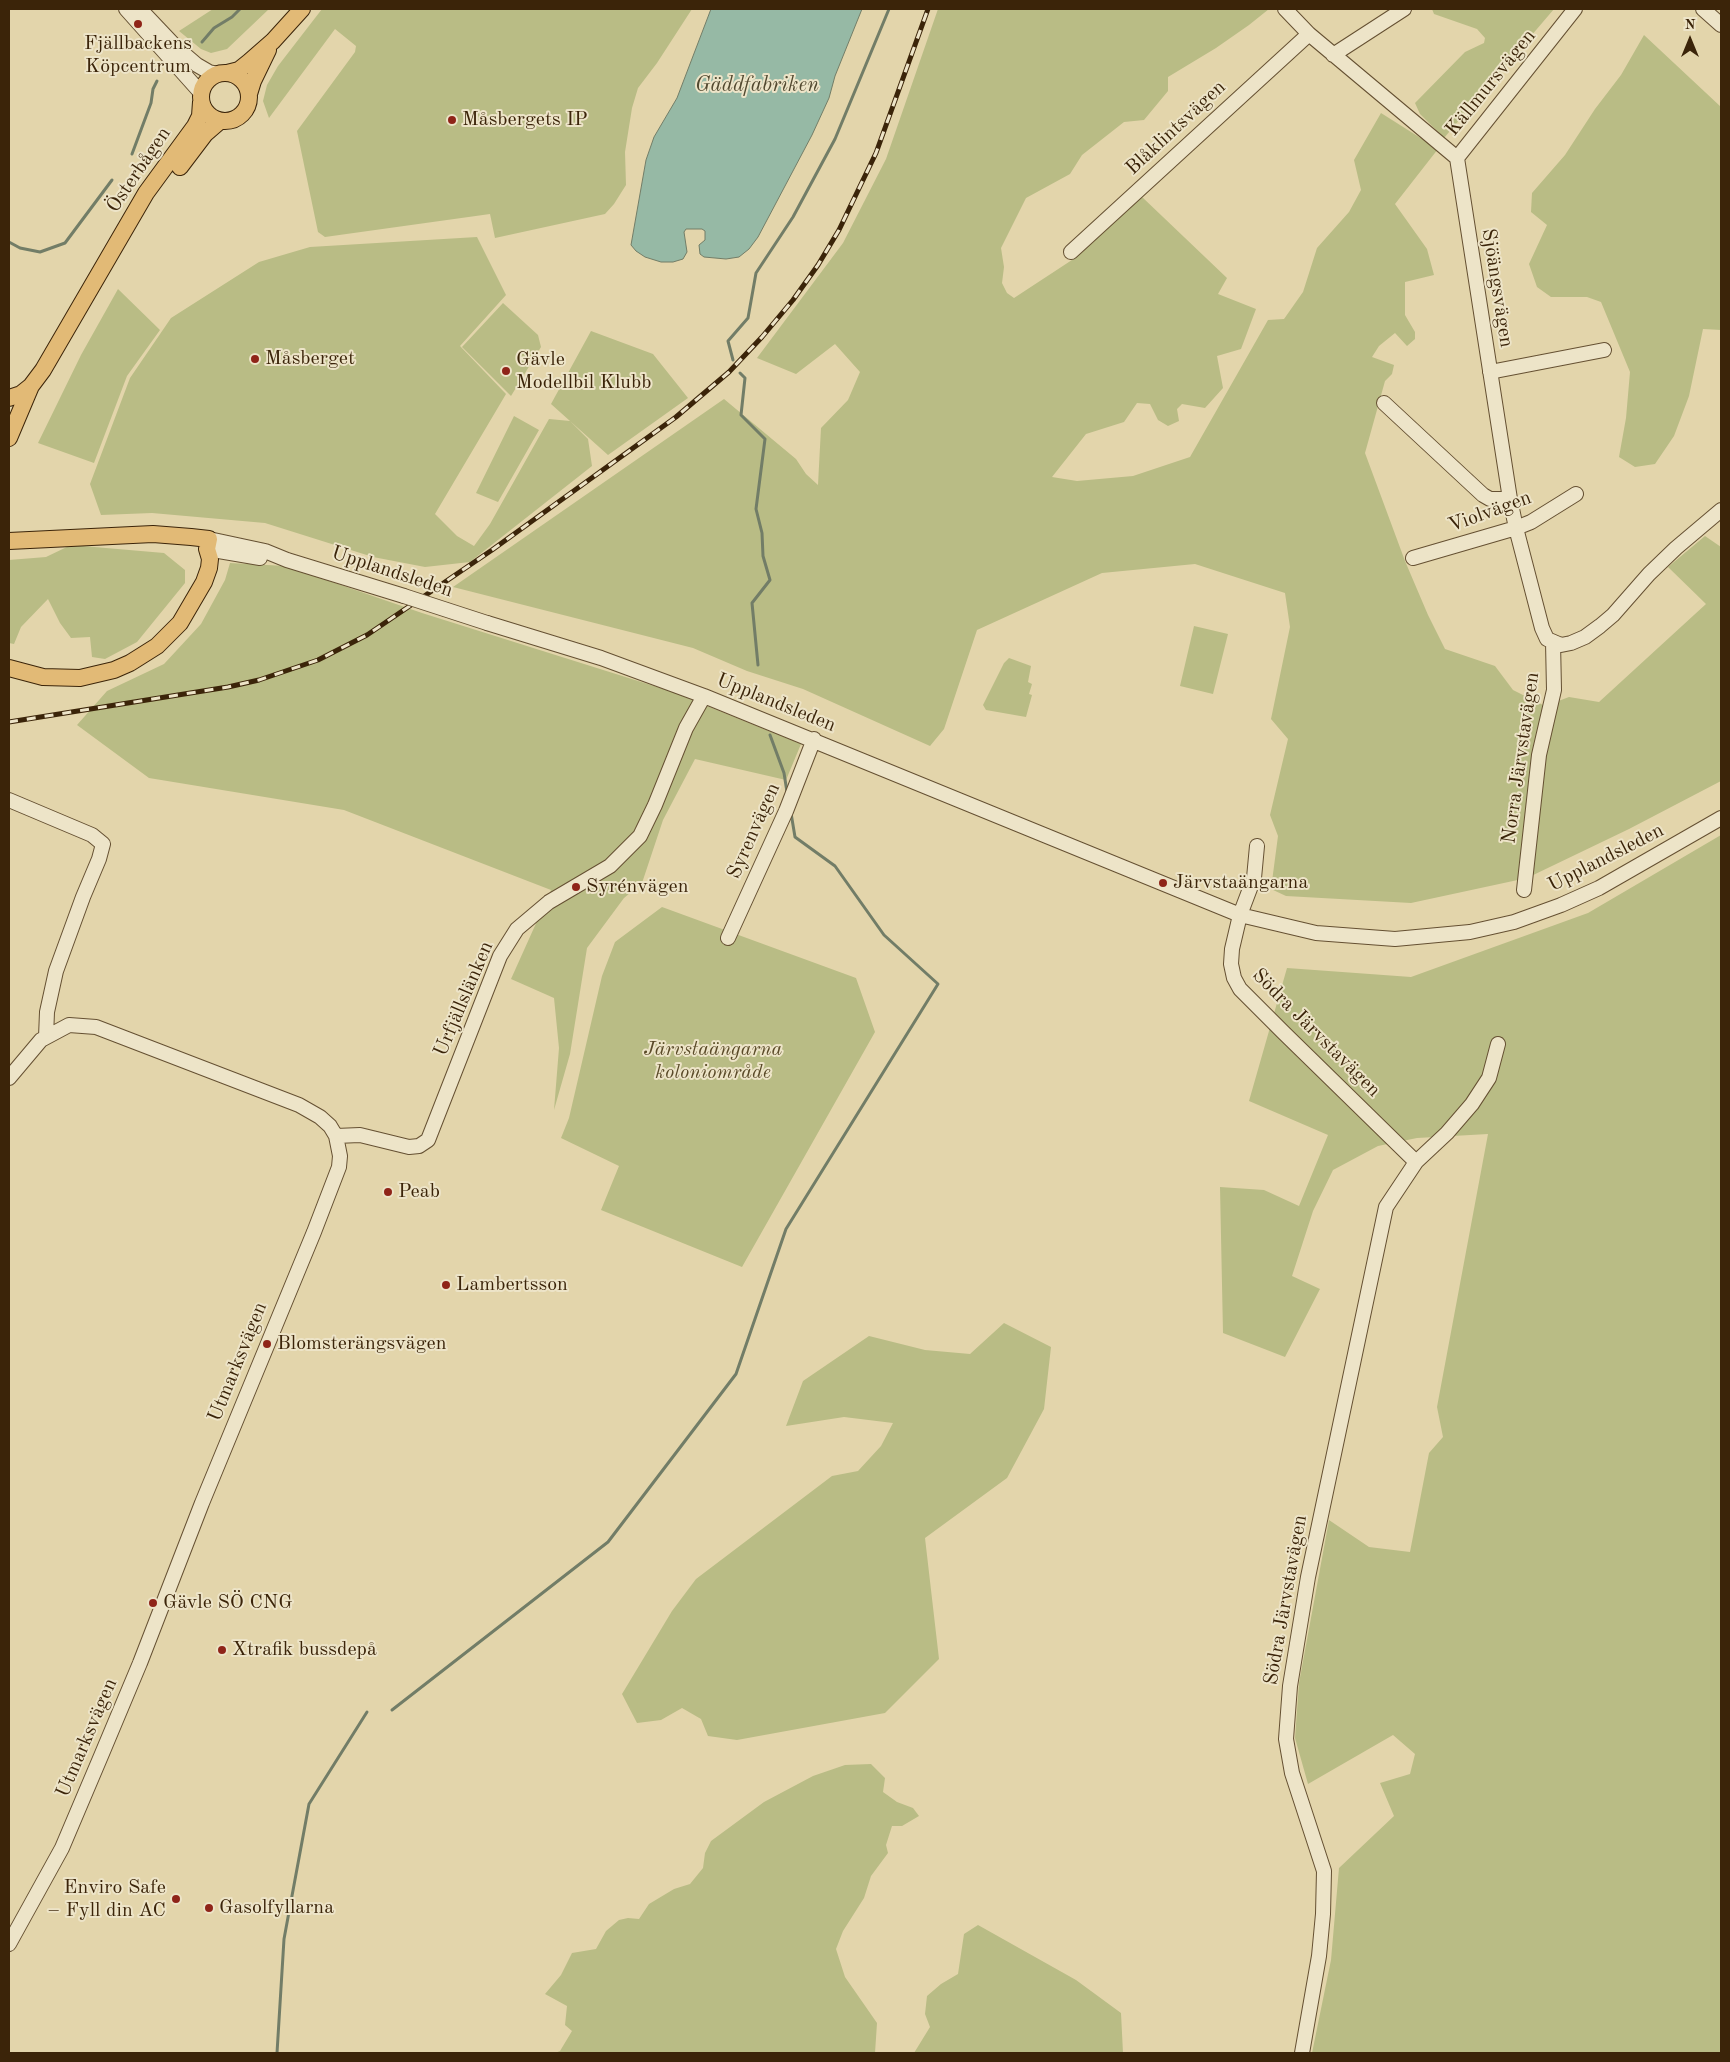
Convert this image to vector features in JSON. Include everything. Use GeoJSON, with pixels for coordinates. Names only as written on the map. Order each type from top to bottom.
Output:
{"type":"FeatureCollection","features":[{"type":"Feature","properties":{"kind":"main road"},"geometry":{"type":"LineString","coordinates":[[273,41],[253,81],[246,109],[242,115],[232,120],[220,121],[210,116],[204,110],[201,97],[204,85],[210,78],[239,70],[250,62],[273,41],[302,9]]}},
{"type":"Feature","properties":{"kind":"main road"},"geometry":{"type":"LineString","coordinates":[[222,74],[235,75],[242,80],[249,94]]}},
{"type":"Feature","properties":{"kind":"main road","name":"Österbågen"},"geometry":{"type":"LineString","coordinates":[[10,429],[31,386],[43,370],[146,193],[195,126],[200,116],[201,97]]}},
{"type":"Feature","properties":{"kind":"main road","name":"Österbågen"},"geometry":{"type":"LineString","coordinates":[[106,260],[205,134],[220,121]]}},
{"type":"Feature","properties":{"kind":"main road","name":"Österbågen"},"geometry":{"type":"LineString","coordinates":[[9,447],[37,389],[43,370]]}},
{"type":"Feature","properties":{"kind":"main road"},"geometry":{"type":"LineString","coordinates":[[9,398],[21,394],[31,386]]}},
{"type":"Feature","properties":{"kind":"main road"},"geometry":{"type":"LineString","coordinates":[[9,541],[92,536],[208,544]]}},
{"type":"Feature","properties":{"kind":"main road"},"geometry":{"type":"LineString","coordinates":[[9,659],[44,669],[62,671],[96,668],[127,657],[152,641],[173,620],[193,589],[198,576],[200,559],[208,544]]}},
{"type":"Feature","properties":{"kind":"main road"},"geometry":{"type":"LineString","coordinates":[[9,668],[43,677],[80,678],[114,670],[143,656],[169,635],[189,610],[209,568],[208,544]]}},
{"type":"Feature","properties":{"kind":"street"},"geometry":{"type":"LineString","coordinates":[[126,9],[201,97]]}},
{"type":"Feature","properties":{"kind":"street"},"geometry":{"type":"LineString","coordinates":[[140,9],[176,47],[197,65],[208,72],[222,74]]}},
{"type":"Feature","properties":{"kind":"street"},"geometry":{"type":"LineString","coordinates":[[1285,9],[1308,34],[1457,158]]}},
{"type":"Feature","properties":{"kind":"street"},"geometry":{"type":"LineString","coordinates":[[1333,55],[1404,9]]}},
{"type":"Feature","properties":{"kind":"street","name":"Källmursvägen"},"geometry":{"type":"LineString","coordinates":[[1457,158],[1576,9]]}},
{"type":"Feature","properties":{"kind":"street"},"geometry":{"type":"LineString","coordinates":[[1703,9],[1721,25]]}},
{"type":"Feature","properties":{"kind":"street","name":"Blåklintsvägen"},"geometry":{"type":"LineString","coordinates":[[1071,252],[1308,34]]}},
{"type":"Feature","properties":{"kind":"street","name":"Sjöängsvägen"},"geometry":{"type":"LineString","coordinates":[[1457,158],[1510,500],[1542,628],[1547,639],[1553,642]]}},
{"type":"Feature","properties":{"kind":"street"},"geometry":{"type":"LineString","coordinates":[[1490,372],[1604,350]]}},
{"type":"Feature","properties":{"kind":"street"},"geometry":{"type":"LineString","coordinates":[[1384,403],[1483,495],[1490,499],[1510,500]]}},
{"type":"Feature","properties":{"kind":"street","name":"Violvägen"},"geometry":{"type":"LineString","coordinates":[[1413,558],[1516,528],[1531,522],[1576,494]]}},
{"type":"Feature","properties":{"kind":"street"},"geometry":{"type":"LineString","coordinates":[[1553,642],[1561,645],[1578,641],[1600,626],[1613,615],[1656,568],[1721,510]]}},
{"type":"Feature","properties":{"kind":"street","name":"Upplandsleden"},"geometry":{"type":"LineString","coordinates":[[208,544],[262,559],[287,560],[601,658],[814,739],[1240,915],[1283,926],[1347,937],[1396,939],[1470,932],[1527,918],[1581,897],[1721,818]]}},
{"type":"Feature","properties":{"kind":"street","name":"Norra Järvstavägen"},"geometry":{"type":"LineString","coordinates":[[1524,890],[1540,755],[1554,690],[1553,642]]}},
{"type":"Feature","properties":{"kind":"street","name":"Urfjällslänken"},"geometry":{"type":"LineString","coordinates":[[336,1136],[360,1135],[373,1137],[398,1146],[419,1146],[428,1140],[500,956],[517,929],[549,902],[610,866],[640,836],[655,805],[686,728],[704,696]]}},
{"type":"Feature","properties":{"kind":"street","name":"Syrenvägen"},"geometry":{"type":"LineString","coordinates":[[728,938],[786,811],[814,739]]}},
{"type":"Feature","properties":{"kind":"street"},"geometry":{"type":"LineString","coordinates":[[9,800],[92,835],[103,844],[56,971],[47,1012],[46,1037]]}},
{"type":"Feature","properties":{"kind":"street"},"geometry":{"type":"LineString","coordinates":[[1240,915],[1254,878],[1257,846]]}},
{"type":"Feature","properties":{"kind":"street","name":"Södra Järvstavägen"},"geometry":{"type":"LineString","coordinates":[[1240,915],[1231,957],[1232,972],[1240,989],[1416,1162]]}},
{"type":"Feature","properties":{"kind":"street"},"geometry":{"type":"LineString","coordinates":[[9,1078],[40,1040],[69,1025],[96,1027],[299,1105],[320,1117],[330,1126],[336,1136]]}},
{"type":"Feature","properties":{"kind":"street","name":"Södra Järvstavägen"},"geometry":{"type":"LineString","coordinates":[[1302,2053],[1319,1956],[1323,1914],[1324,1871],[1292,1773],[1286,1739],[1289,1694],[1308,1577],[1385,1214],[1398,1187],[1416,1162],[1447,1133],[1472,1104],[1489,1078],[1498,1044]]}},
{"type":"Feature","properties":{"kind":"street","name":"Utmarksvägen"},"geometry":{"type":"LineString","coordinates":[[9,1944],[62,1848],[140,1664],[202,1503],[339,1167],[340,1156],[336,1136]]}},
{"type":"Feature","properties":{"kind":"green space"},"geometry":{"type":"Polygon","coordinates":[[[213,9],[269,9],[227,49],[211,53],[201,49],[179,31],[213,9]]]}},
{"type":"Feature","properties":{"kind":"green space","name":"Måsbergets IP"},"geometry":{"type":"Polygon","coordinates":[[[322,9],[692,9],[657,63],[638,88],[632,108],[625,152],[626,185],[614,204],[605,214],[495,238],[490,214],[325,237],[318,232],[297,131],[355,52],[356,46],[335,29],[269,118],[263,101],[267,85],[278,66],[322,9]]]}},
{"type":"Feature","properties":{"kind":"green space"},"geometry":{"type":"Polygon","coordinates":[[[938,9],[1269,9],[1216,48],[1168,77],[1168,91],[1144,120],[1124,122],[1082,155],[1070,174],[1026,198],[1001,248],[1004,267],[1002,283],[1007,293],[1014,298],[1075,258],[1141,196],[1227,278],[1218,294],[1256,309],[1241,349],[1217,356],[1223,388],[1205,408],[1182,404],[1177,409],[1179,421],[1168,426],[1158,420],[1150,404],[1137,403],[1124,422],[1086,434],[1052,477],[1077,481],[1133,476],[1190,457],[1268,320],[1284,319],[1303,292],[1317,248],[1349,212],[1361,190],[1354,160],[1381,113],[1438,149],[1395,204],[1427,249],[1434,275],[1405,282],[1405,315],[1415,332],[1415,339],[1407,346],[1395,333],[1379,346],[1372,357],[1394,365],[1392,374],[1385,381],[1365,453],[1405,561],[1445,649],[1495,666],[1513,690],[1545,706],[1569,697],[1599,702],[1706,604],[1668,567],[1705,536],[1721,547],[1721,781],[1629,829],[1527,878],[1411,903],[1286,896],[1271,889],[1278,836],[1270,815],[1288,739],[1271,719],[1290,627],[1285,593],[1195,564],[1102,573],[977,630],[944,729],[930,746],[803,689],[747,671],[693,648],[453,587],[724,399],[796,459],[806,474],[818,485],[821,428],[848,400],[860,372],[835,344],[796,374],[757,358],[843,243],[886,159],[938,9]]]}},
{"type":"Feature","properties":{"kind":"green space"},"geometry":{"type":"Polygon","coordinates":[[[1432,9],[1554,9],[1444,138],[1420,114],[1415,103],[1465,52],[1484,43],[1485,38],[1477,29],[1434,14],[1432,9]]]}},
{"type":"Feature","properties":{"kind":"green space"},"geometry":{"type":"Polygon","coordinates":[[[1644,35],[1721,107],[1721,330],[1703,329],[1689,396],[1674,436],[1655,464],[1635,467],[1619,457],[1626,418],[1630,372],[1601,302],[1587,297],[1551,297],[1537,287],[1529,264],[1547,225],[1531,212],[1532,193],[1565,155],[1595,109],[1621,75],[1644,35]]]}},
{"type":"Feature","properties":{"kind":"green space"},"geometry":{"type":"Polygon","coordinates":[[[477,237],[506,295],[460,346],[506,394],[435,514],[457,536],[474,546],[490,524],[549,419],[570,421],[588,439],[592,466],[470,562],[425,567],[373,557],[265,523],[152,513],[101,515],[90,484],[130,378],[171,318],[259,262],[310,247],[477,237]]]}},
{"type":"Feature","properties":{"kind":"green space"},"geometry":{"type":"Polygon","coordinates":[[[118,289],[160,330],[127,376],[94,463],[38,443],[81,355],[118,289]]]}},
{"type":"Feature","properties":{"kind":"green space","name":"Gävle Modellbil Klubb"},"geometry":{"type":"Polygon","coordinates":[[[503,303],[538,335],[541,347],[511,396],[462,347],[503,303]]]}},
{"type":"Feature","properties":{"kind":"green space"},"geometry":{"type":"Polygon","coordinates":[[[591,331],[653,354],[688,398],[608,455],[551,404],[591,331]]]}},
{"type":"Feature","properties":{"kind":"green space"},"geometry":{"type":"Polygon","coordinates":[[[514,416],[539,430],[498,502],[476,493],[514,416]]]}},
{"type":"Feature","properties":{"kind":"green space"},"geometry":{"type":"Polygon","coordinates":[[[71,545],[164,553],[185,570],[185,583],[137,642],[105,659],[92,657],[90,637],[71,638],[60,623],[48,599],[21,627],[14,644],[9,643],[9,560],[46,557],[71,545]]]}},
{"type":"Feature","properties":{"kind":"green space"},"geometry":{"type":"Polygon","coordinates":[[[230,563],[286,566],[422,613],[670,691],[801,744],[786,780],[695,759],[663,820],[642,883],[624,898],[587,948],[570,1054],[554,1110],[559,1048],[554,998],[511,979],[551,890],[344,810],[149,778],[77,725],[107,691],[164,664],[201,624],[225,580],[230,563]]]}},
{"type":"Feature","properties":{"kind":"green space"},"geometry":{"type":"Polygon","coordinates":[[[1194,626],[1228,634],[1213,694],[1180,686],[1194,626]]]}},
{"type":"Feature","properties":{"kind":"green space"},"geometry":{"type":"Polygon","coordinates":[[[1009,658],[1031,666],[1028,682],[1032,684],[1029,694],[1032,695],[1026,717],[986,710],[983,705],[1004,663],[1009,658]]]}},
{"type":"Feature","properties":{"kind":"green space"},"geometry":{"type":"Polygon","coordinates":[[[1721,835],[1721,2053],[1312,2053],[1331,1960],[1339,1868],[1394,1816],[1380,1783],[1410,1774],[1415,1754],[1393,1735],[1308,1784],[1295,1738],[1299,1683],[1329,1520],[1369,1547],[1410,1552],[1429,1453],[1443,1437],[1437,1407],[1488,1134],[1417,1138],[1378,1146],[1333,1170],[1313,1211],[1292,1276],[1320,1289],[1285,1357],[1223,1333],[1220,1187],[1264,1190],[1299,1206],[1328,1135],[1249,1101],[1287,968],[1411,977],[1588,913],[1721,835]]]}},
{"type":"Feature","properties":{"kind":"green space","name":"Järvstaängarna koloniområde"},"geometry":{"type":"Polygon","coordinates":[[[662,907],[856,978],[875,1032],[742,1267],[601,1210],[619,1166],[561,1138],[569,1118],[602,976],[615,942],[662,907]]]}},
{"type":"Feature","properties":{"kind":"green space"},"geometry":{"type":"Polygon","coordinates":[[[1004,1323],[1051,1347],[1044,1409],[1007,1478],[925,1538],[939,1659],[885,1713],[737,1740],[708,1736],[701,1719],[682,1708],[661,1720],[637,1723],[622,1694],[672,1611],[696,1579],[832,1476],[858,1471],[881,1446],[893,1423],[844,1417],[786,1426],[803,1381],[869,1336],[925,1350],[970,1354],[1004,1323]]]}},
{"type":"Feature","properties":{"kind":"green space"},"geometry":{"type":"Polygon","coordinates":[[[871,1764],[885,1778],[883,1792],[897,1802],[913,1808],[919,1816],[902,1826],[892,1826],[886,1845],[888,1853],[871,1876],[864,1898],[843,1931],[836,1949],[845,1977],[877,2023],[875,2053],[555,2053],[560,2051],[572,2031],[565,2025],[567,2006],[545,1994],[561,1975],[572,1953],[596,1949],[606,1931],[619,1920],[628,1918],[639,1919],[649,1904],[674,1889],[690,1884],[703,1868],[705,1853],[711,1841],[764,1802],[813,1776],[845,1765],[871,1764]]]}},
{"type":"Feature","properties":{"kind":"green space"},"geometry":{"type":"Polygon","coordinates":[[[978,1925],[1076,1980],[1121,2013],[1123,2053],[914,2053],[930,2027],[925,2014],[927,1996],[941,1984],[958,1974],[964,1934],[978,1925]]]}},
{"type":"Feature","properties":{"kind":"water","name":"Gäddfabriken"},"geometry":{"type":"Polygon","coordinates":[[[711,9],[862,9],[835,76],[829,98],[812,135],[758,237],[749,249],[739,257],[726,259],[704,257],[700,254],[699,245],[705,240],[705,231],[702,229],[686,229],[684,232],[687,252],[683,259],[673,262],[661,262],[645,257],[631,245],[646,160],[654,137],[677,98],[711,9]]]}},
{"type":"Feature","properties":{"kind":"waterway"},"geometry":{"type":"LineString","coordinates":[[202,42],[214,28],[232,17],[240,9]]}},
{"type":"Feature","properties":{"kind":"waterway"},"geometry":{"type":"LineString","coordinates":[[733,360],[728,341],[748,318],[756,273],[793,217],[835,139],[889,9]]}},
{"type":"Feature","properties":{"kind":"waterway"},"geometry":{"type":"LineString","coordinates":[[132,154],[157,81]]}},
{"type":"Feature","properties":{"kind":"waterway"},"geometry":{"type":"LineString","coordinates":[[9,242],[20,248],[40,252],[65,243],[112,180]]}},
{"type":"Feature","properties":{"kind":"waterway"},"geometry":{"type":"LineString","coordinates":[[740,373],[745,378],[741,415],[765,439],[756,509],[762,533],[763,556],[770,580],[752,603],[758,665]]}},
{"type":"Feature","properties":{"kind":"waterway"},"geometry":{"type":"LineString","coordinates":[[770,735],[784,773],[787,792]]}},
{"type":"Feature","properties":{"kind":"waterway"},"geometry":{"type":"LineString","coordinates":[[392,1710],[608,1542],[736,1374],[786,1229],[938,984],[884,935],[835,866],[795,837],[791,813]]}},
{"type":"Feature","properties":{"kind":"waterway"},"geometry":{"type":"LineString","coordinates":[[277,2053],[284,1939],[309,1804],[367,1712]]}},
{"type":"Feature","properties":{"kind":"railway"},"geometry":{"type":"LineString","coordinates":[[9,722],[228,687],[259,680],[318,660],[367,635],[492,550],[676,417],[729,372],[762,337],[793,300],[818,265],[839,230],[876,153],[928,9]]}},
{"type":"Feature","properties":{"kind":"place","name":"Fjällbackens Köpcentrum"},"geometry":{"type":"Point","coordinates":[138,24]}},
{"type":"Feature","properties":{"kind":"place","name":"Måsbergets IP"},"geometry":{"type":"Point","coordinates":[452,120]}},
{"type":"Feature","properties":{"kind":"place","name":"Måsberget"},"geometry":{"type":"Point","coordinates":[255,359]}},
{"type":"Feature","properties":{"kind":"place","name":"Gävle Modellbil Klubb"},"geometry":{"type":"Point","coordinates":[506,371]}},
{"type":"Feature","properties":{"kind":"place","name":"Järvstaängarna"},"geometry":{"type":"Point","coordinates":[1163,883]}},
{"type":"Feature","properties":{"kind":"place","name":"Syrénvägen"},"geometry":{"type":"Point","coordinates":[576,887]}},
{"type":"Feature","properties":{"kind":"place","name":"Peab"},"geometry":{"type":"Point","coordinates":[388,1192]}},
{"type":"Feature","properties":{"kind":"place","name":"Lambertsson"},"geometry":{"type":"Point","coordinates":[446,1285]}},
{"type":"Feature","properties":{"kind":"place","name":"Blomsterängsvägen"},"geometry":{"type":"Point","coordinates":[267,1344]}},
{"type":"Feature","properties":{"kind":"place","name":"Gävle SÖ CNG"},"geometry":{"type":"Point","coordinates":[153,1603]}},
{"type":"Feature","properties":{"kind":"place","name":"Xtrafik bussdepå"},"geometry":{"type":"Point","coordinates":[222,1650]}},
{"type":"Feature","properties":{"kind":"place","name":"Enviro Safe – Fyll din AC"},"geometry":{"type":"Point","coordinates":[176,1899]}},
{"type":"Feature","properties":{"kind":"place","name":"Gasolfyllarna"},"geometry":{"type":"Point","coordinates":[209,1908]}}]}
